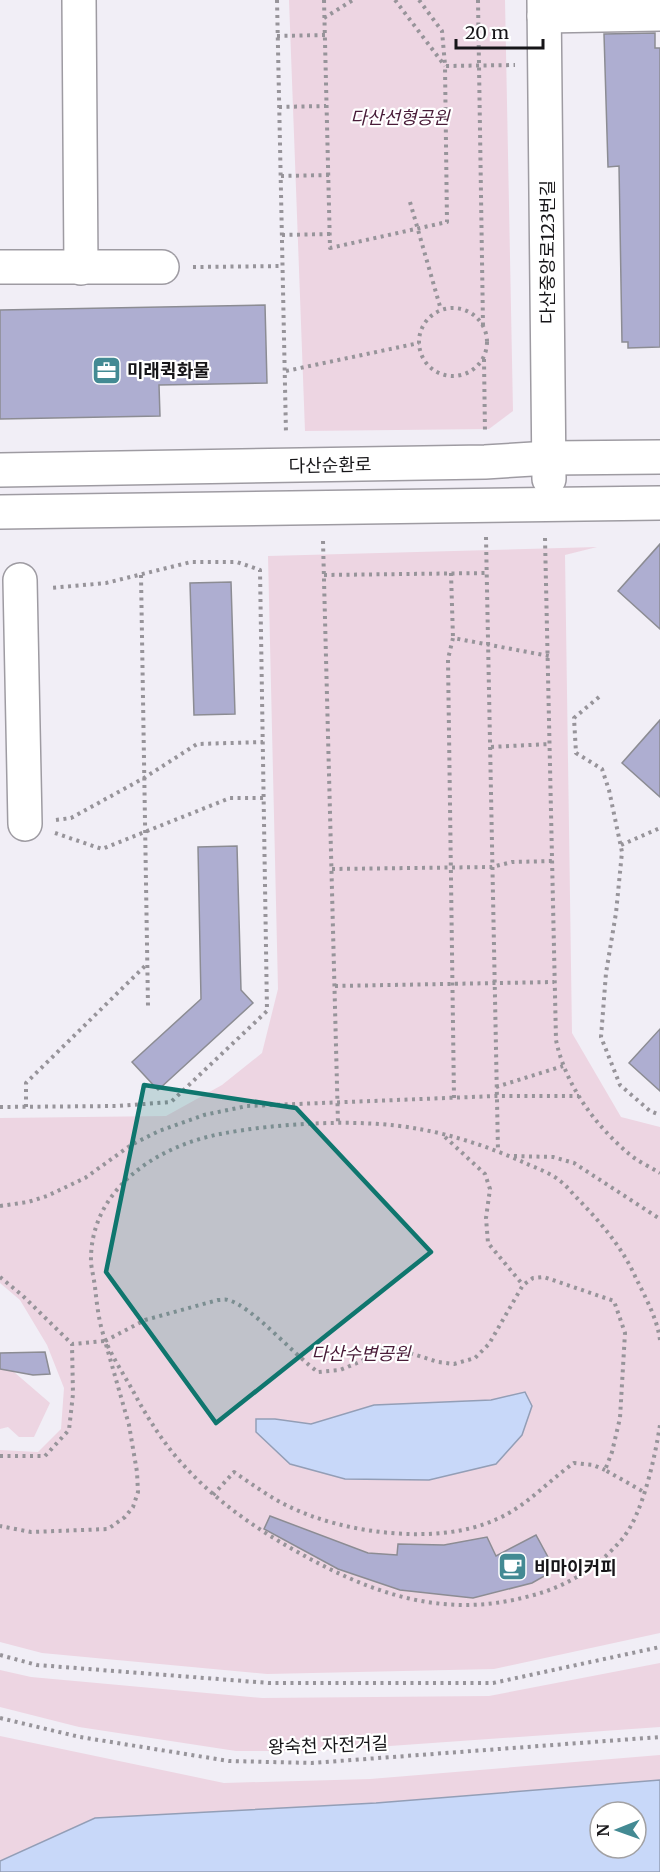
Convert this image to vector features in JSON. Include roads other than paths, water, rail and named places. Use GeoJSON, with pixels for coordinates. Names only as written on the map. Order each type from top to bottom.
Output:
{"type":"FeatureCollection","features":[{"type":"Feature","properties":{"kind":"street"},"geometry":{"type":"LineString","coordinates":[[79,0],[81,268]]}},
{"type":"Feature","properties":{"kind":"street"},"geometry":{"type":"LineString","coordinates":[[544,8],[660,14]]}},
{"type":"Feature","properties":{"kind":"street","name":"다산중앙로123번길"},"geometry":{"type":"LineString","coordinates":[[544,8],[550,504]]}},
{"type":"Feature","properties":{"kind":"street"},"geometry":{"type":"LineString","coordinates":[[0,267],[162,267]]}},
{"type":"Feature","properties":{"kind":"street","name":"다산순환로"},"geometry":{"type":"LineString","coordinates":[[0,470],[660,457]]}},
{"type":"Feature","properties":{"kind":"street"},"geometry":{"type":"LineString","coordinates":[[0,512],[660,503]]}},
{"type":"Feature","properties":{"kind":"street"},"geometry":{"type":"LineString","coordinates":[[20,580],[25,824]]}},
{"type":"Feature","properties":{"kind":"water"},"geometry":{"type":"Polygon","coordinates":[[[525,1392],[532,1406],[522,1435],[496,1464],[429,1480],[345,1479],[290,1464],[256,1432],[256,1419],[311,1424],[374,1405],[491,1400],[525,1392]]]}},
{"type":"Feature","properties":{"kind":"water"},"geometry":{"type":"Polygon","coordinates":[[[660,1780],[660,1872],[0,1872],[0,1861],[95,1818],[376,1803],[660,1780]]]}},
{"type":"Feature","properties":{"kind":"place","name":"미래퀵화물"},"geometry":{"type":"Point","coordinates":[106,370]}},
{"type":"Feature","properties":{"kind":"place","name":"비마이커피"},"geometry":{"type":"Point","coordinates":[513,1567]}},
{"type":"Feature","properties":{"kind":"park label","name":"다산선형공원"},"geometry":{"type":"Point","coordinates":[400,117]}},
{"type":"Feature","properties":{"kind":"park label","name":"다산수변공원"},"geometry":{"type":"Point","coordinates":[361,1353]}}]}
